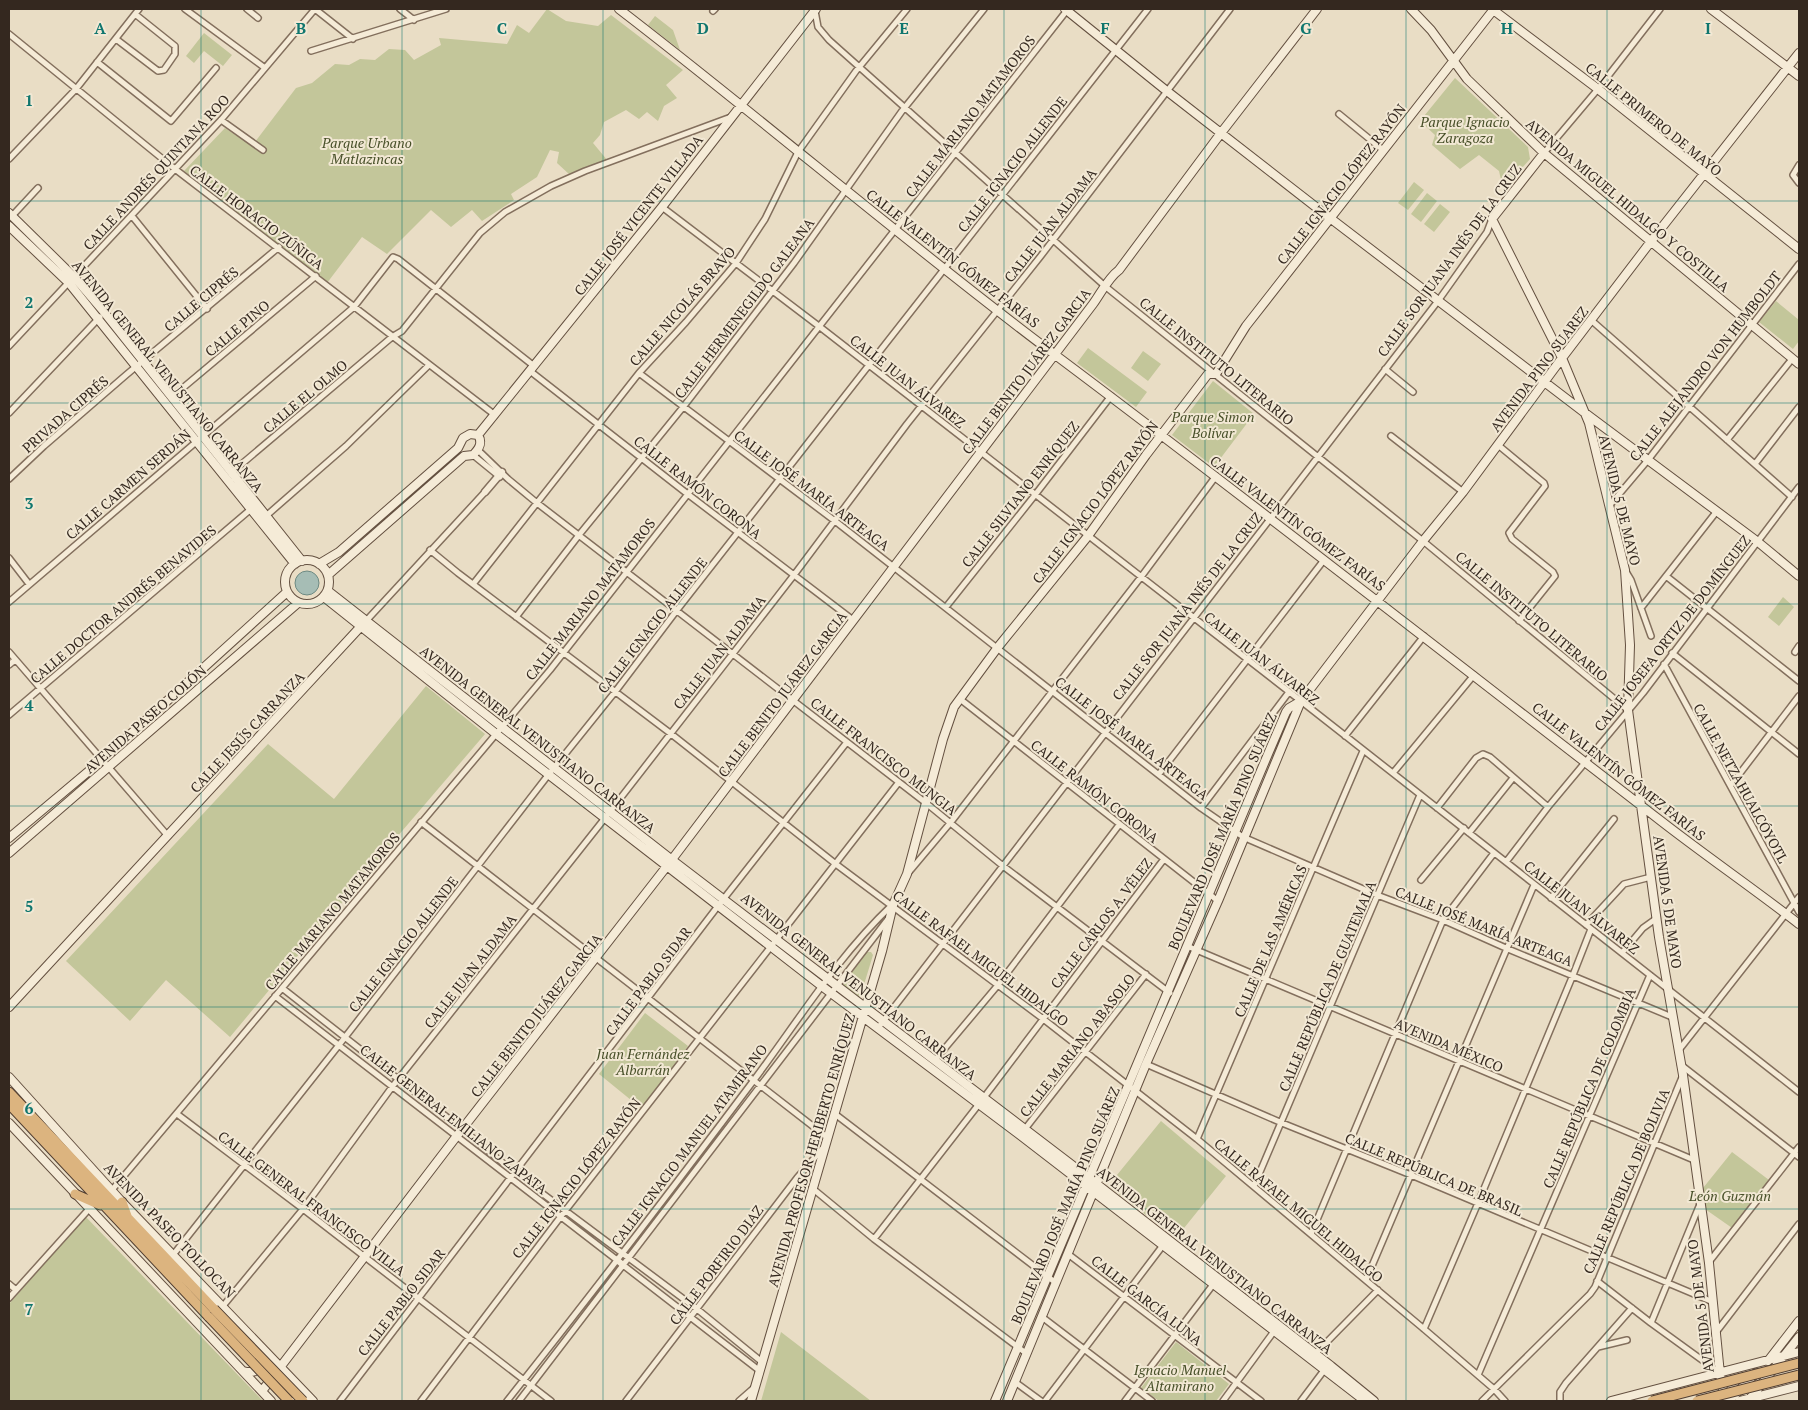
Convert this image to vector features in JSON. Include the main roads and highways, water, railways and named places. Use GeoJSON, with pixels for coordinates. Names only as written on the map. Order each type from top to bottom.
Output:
{"type":"FeatureCollection","features":[{"type":"Feature","properties":{"kind":"highway","name":"AVENIDA PASEO TOLLOCAN"},"geometry":{"type":"LineString","coordinates":[[9,1092],[128,1218],[219,1307],[303,1401]]}},
{"type":"Feature","properties":{"kind":"highway"},"geometry":{"type":"LineString","coordinates":[[9,1104],[289,1401]]}},
{"type":"Feature","properties":{"kind":"highway"},"geometry":{"type":"LineString","coordinates":[[75,1194],[105,1207]]}},
{"type":"Feature","properties":{"kind":"highway"},"geometry":{"type":"LineString","coordinates":[[122,1202],[128,1218]]}},
{"type":"Feature","properties":{"kind":"highway"},"geometry":{"type":"LineString","coordinates":[[1652,1401],[1799,1363]]}},
{"type":"Feature","properties":{"kind":"highway"},"geometry":{"type":"LineString","coordinates":[[1697,1401],[1799,1377]]}},
{"type":"Feature","properties":{"kind":"main road","name":"CALLE VALENTÍN GÓMEZ FARÍAS"},"geometry":{"type":"LineString","coordinates":[[619,9],[1054,354],[1271,518],[1641,805],[1799,924]]}},
{"type":"Feature","properties":{"kind":"main road","name":"CALLE JOSÉ VICENTE VILLADA"},"geometry":{"type":"LineString","coordinates":[[478,435],[662,207],[815,9]]}},
{"type":"Feature","properties":{"kind":"main road"},"geometry":{"type":"LineString","coordinates":[[1067,9],[1166,90],[1330,218],[1585,413],[1758,542],[1799,576]]}},
{"type":"Feature","properties":{"kind":"main road","name":"CALLE BENITO JUÁREZ GARCIA"},"geometry":{"type":"LineString","coordinates":[[262,1391],[462,1129],[670,863],[1106,287],[1112,275],[1119,270],[1221,133],[1317,9]]}},
{"type":"Feature","properties":{"kind":"main road","name":"AVENIDA MIGUEL HIDALGO Y COSTILLA"},"geometry":{"type":"LineString","coordinates":[[1412,9],[1480,92],[1544,153],[1799,364]]}},
{"type":"Feature","properties":{"kind":"main road","name":"CALLE IGNACIO LÓPEZ RAYÓN"},"geometry":{"type":"LineString","coordinates":[[893,905],[907,874],[942,739],[950,716],[960,699],[998,648],[1088,536],[1208,374],[1216,374],[1330,218],[1493,9]]}},
{"type":"Feature","properties":{"kind":"main road","name":"CALLE PRIMERO DE MAYO"},"geometry":{"type":"LineString","coordinates":[[1493,9],[1598,89],[1799,250]]}},
{"type":"Feature","properties":{"kind":"main road"},"geometry":{"type":"LineString","coordinates":[[1711,9],[1799,76]]}},
{"type":"Feature","properties":{"kind":"main road","name":"AVENIDA PINO SUAREZ"},"geometry":{"type":"LineString","coordinates":[[1301,701],[1377,600],[1463,492],[1650,242],[1799,53]]}},
{"type":"Feature","properties":{"kind":"main road","name":"CALLE SOR JUANA INÉS DE LA CRUZ"},"geometry":{"type":"LineString","coordinates":[[1492,219],[1544,153]]}},
{"type":"Feature","properties":{"kind":"main road","name":"AVENIDA GENERAL VENUSTIANO CARRANZA"},"geometry":{"type":"LineString","coordinates":[[10,214],[72,281],[172,397],[251,509],[298,562]]}},
{"type":"Feature","properties":{"kind":"main road","name":"AVENIDA 5 DE MAYO"},"geometry":{"type":"LineString","coordinates":[[1492,219],[1562,358],[1585,413],[1632,594],[1628,710],[1656,918],[1683,1075],[1709,1263],[1720,1374],[1725,1401]]}},
{"type":"Feature","properties":{"kind":"main road","name":"AVENIDA GENERAL VENUSTIANO CARRANZA"},"geometry":{"type":"LineString","coordinates":[[9,226],[72,281]]}},
{"type":"Feature","properties":{"kind":"main road","name":"AVENIDA GENERAL VENUSTIANO CARRANZA"},"geometry":{"type":"LineString","coordinates":[[101,315],[137,368],[231,473],[266,516],[298,562]]}},
{"type":"Feature","properties":{"kind":"main road"},"geometry":{"type":"LineString","coordinates":[[319,564],[339,552],[458,448],[460,442],[466,436],[472,433],[478,435],[480,444],[472,454],[328,575],[326,594],[312,604],[298,602],[286,592],[285,576],[290,567],[298,562],[310,560],[319,564],[328,575]]}},
{"type":"Feature","properties":{"kind":"main road"},"geometry":{"type":"LineString","coordinates":[[458,448],[472,454]]}},
{"type":"Feature","properties":{"kind":"main road","name":"AVENIDA PASEO COLÓN"},"geometry":{"type":"LineString","coordinates":[[9,838],[102,760],[286,592]]}},
{"type":"Feature","properties":{"kind":"main road","name":"AVENIDA GENERAL VENUSTIANO CARRANZA"},"geometry":{"type":"LineString","coordinates":[[326,594],[495,733],[548,774],[608,814]]}},
{"type":"Feature","properties":{"kind":"main road","name":"AVENIDA PASEO COLÓN"},"geometry":{"type":"LineString","coordinates":[[10,850],[108,768],[298,602]]}},
{"type":"Feature","properties":{"kind":"main road","name":"AVENIDA GENERAL VENUSTIANO CARRANZA"},"geometry":{"type":"LineString","coordinates":[[363,624],[554,767],[608,814],[670,863],[718,906],[823,987],[981,1101],[1025,1129],[1090,1178],[1165,1242],[1276,1328],[1365,1401]]}},
{"type":"Feature","properties":{"kind":"main road","name":"CALLE JESÚS CARRANZA"},"geometry":{"type":"LineString","coordinates":[[9,1007],[363,624]]}},
{"type":"Feature","properties":{"kind":"main road","name":"BOULEVARD JOSÉ MARÍA PINO SUÁREZ"},"geometry":{"type":"LineString","coordinates":[[1007,1401],[1136,1091],[1172,994],[1187,946],[1234,832],[1286,712],[1301,701]]}},
{"type":"Feature","properties":{"kind":"main road","name":"BOULEVARD JOSÉ MARÍA PINO SUÁREZ"},"geometry":{"type":"LineString","coordinates":[[995,1401],[1129,1085],[1172,994],[1196,950],[1218,901],[1301,701]]}},
{"type":"Feature","properties":{"kind":"main road"},"geometry":{"type":"LineString","coordinates":[[1268,754],[1278,758]]}},
{"type":"Feature","properties":{"kind":"main road"},"geometry":{"type":"LineString","coordinates":[[38,814],[45,821]]}},
{"type":"Feature","properties":{"kind":"main road","name":"AVENIDA GENERAL VENUSTIANO CARRANZA"},"geometry":{"type":"LineString","coordinates":[[670,863],[724,898],[778,939],[935,1060],[981,1101],[1086,1187],[1165,1242]]}},
{"type":"Feature","properties":{"kind":"main road","name":"AVENIDA PROFESOR HERIBERTO ENRÍQUEZ"},"geometry":{"type":"LineString","coordinates":[[751,1401],[882,951],[893,905]]}},
{"type":"Feature","properties":{"kind":"main road","name":"AVENIDA PASEO TOLLOCAN"},"geometry":{"type":"LineString","coordinates":[[9,1077],[122,1202],[173,1254],[219,1307],[265,1350],[313,1401]]}},
{"type":"Feature","properties":{"kind":"main road"},"geometry":{"type":"LineString","coordinates":[[9,1123],[271,1401]]}},
{"type":"Feature","properties":{"kind":"main road"},"geometry":{"type":"LineString","coordinates":[[1730,1401],[1768,1360],[1799,1322]]}},
{"type":"Feature","properties":{"kind":"main road","name":"AVENIDA GENERAL VENUSTIANO CARRANZA"},"geometry":{"type":"LineString","coordinates":[[1276,1328],[1315,1354],[1374,1401]]}},
{"type":"Feature","properties":{"kind":"main road"},"geometry":{"type":"LineString","coordinates":[[1749,1400],[1799,1337]]}},
{"type":"Feature","properties":{"kind":"main road"},"geometry":{"type":"LineString","coordinates":[[243,1371],[254,1373],[258,1370],[263,1363],[265,1350]]}},
{"type":"Feature","properties":{"kind":"main road"},"geometry":{"type":"LineString","coordinates":[[1611,1401],[1799,1353]]}},
{"type":"Feature","properties":{"kind":"main road"},"geometry":{"type":"LineString","coordinates":[[1799,1353],[1795,1366],[1799,1377]]}},
{"type":"Feature","properties":{"kind":"main road"},"geometry":{"type":"LineString","coordinates":[[1688,1380],[1696,1383],[1701,1389],[1704,1401]]}},
{"type":"Feature","properties":{"kind":"main road"},"geometry":{"type":"LineString","coordinates":[[1740,1401],[1799,1386]]}},
{"type":"Feature","properties":{"kind":"water"},"geometry":{"type":"Polygon","coordinates":[[[307,571],[315,575],[319,583],[315,591],[307,595],[299,591],[295,583],[299,575],[307,571]]]}},
{"type":"Feature","properties":{"kind":"park label","name":"Parque Ignacio Zaragoza"},"geometry":{"type":"Point","coordinates":[1465,130]}},
{"type":"Feature","properties":{"kind":"park label","name":"Parque Urbano Matlazincas"},"geometry":{"type":"Point","coordinates":[367,150]}},
{"type":"Feature","properties":{"kind":"park label","name":"Parque Simon Bolívar"},"geometry":{"type":"Point","coordinates":[1213,424]}},
{"type":"Feature","properties":{"kind":"park label","name":"Juan Fernández Albarrán"},"geometry":{"type":"Point","coordinates":[643,1062]}},
{"type":"Feature","properties":{"kind":"park label","name":"León Guzmán"},"geometry":{"type":"Point","coordinates":[1730,1195]}},
{"type":"Feature","properties":{"kind":"park label","name":"Ignacio Manuel Altamirano"},"geometry":{"type":"Point","coordinates":[1180,1378]}}]}
